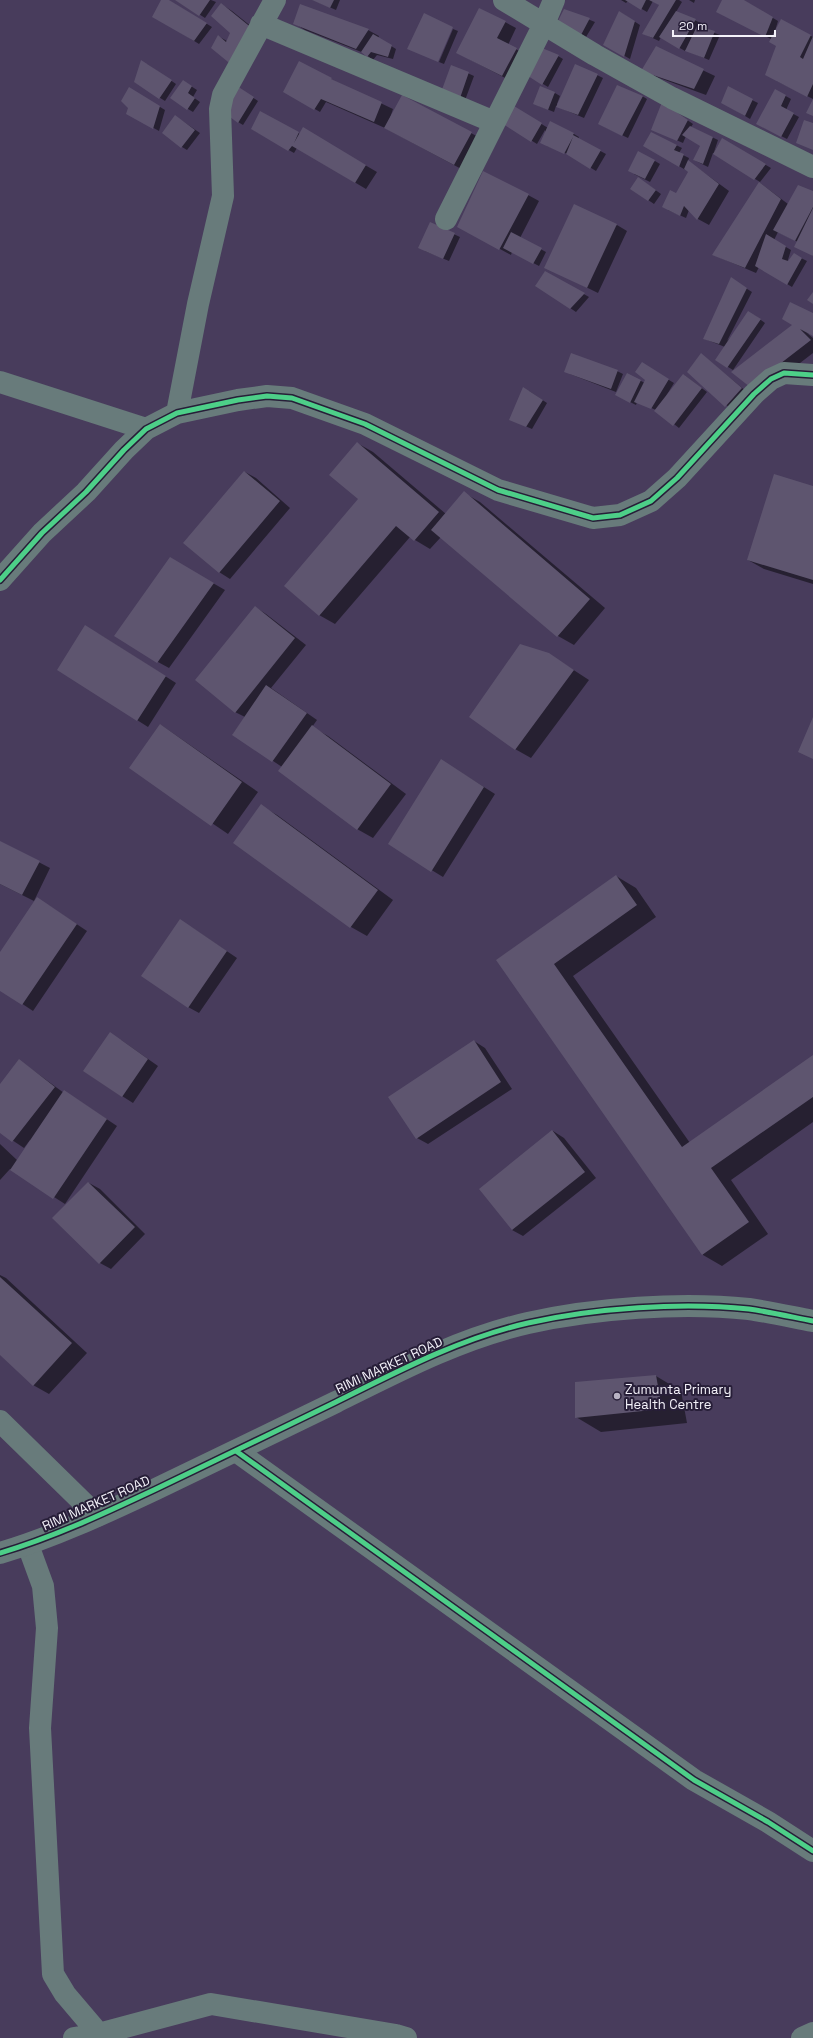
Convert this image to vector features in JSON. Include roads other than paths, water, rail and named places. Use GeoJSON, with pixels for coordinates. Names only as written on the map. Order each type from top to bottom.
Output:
{"type":"FeatureCollection","features":[{"type":"Feature","properties":{"kind":"street"},"geometry":{"type":"LineString","coordinates":[[177,413],[198,304],[223,196],[220,109],[223,95],[275,0]]}},
{"type":"Feature","properties":{"kind":"street"},"geometry":{"type":"LineString","coordinates":[[504,0],[595,55],[672,98],[813,167]]}},
{"type":"Feature","properties":{"kind":"street"},"geometry":{"type":"LineString","coordinates":[[446,219],[544,24],[554,0]]}},
{"type":"Feature","properties":{"kind":"street"},"geometry":{"type":"LineString","coordinates":[[261,24],[494,122]]}},
{"type":"Feature","properties":{"kind":"street"},"geometry":{"type":"LineString","coordinates":[[0,580],[42,533],[86,492],[124,450],[146,429],[177,413],[238,400],[267,396],[292,398],[365,424],[498,490],[593,518],[620,515],[651,501],[678,478],[754,394],[771,379],[784,373],[813,375]]}},
{"type":"Feature","properties":{"kind":"street"},"geometry":{"type":"LineString","coordinates":[[0,382],[146,429]]}},
{"type":"Feature","properties":{"kind":"street","name":"RIMI MARKET ROAD"},"geometry":{"type":"LineString","coordinates":[[0,1553],[28,1545],[97,1516],[236,1451],[416,1362],[473,1340],[528,1323],[582,1314],[685,1307],[749,1309],[813,1321]]}},
{"type":"Feature","properties":{"kind":"street"},"geometry":{"type":"LineString","coordinates":[[0,1421],[97,1516]]}},
{"type":"Feature","properties":{"kind":"street"},"geometry":{"type":"LineString","coordinates":[[236,1451],[694,1780],[768,1822],[813,1851]]}},
{"type":"Feature","properties":{"kind":"street"},"geometry":{"type":"LineString","coordinates":[[28,1545],[43,1586],[47,1628],[40,1728],[53,1974],[65,1994],[99,2034]]}},
{"type":"Feature","properties":{"kind":"street"},"geometry":{"type":"LineString","coordinates":[[74,2038],[99,2034],[212,2004],[396,2035],[406,2038]]}},
{"type":"Feature","properties":{"kind":"street"},"geometry":{"type":"LineString","coordinates":[[802,2038],[813,2034]]}},
{"type":"Feature","properties":{"kind":"place","name":"Zumunta Primary Health Centre"},"geometry":{"type":"Point","coordinates":[617,1396]}}]}
